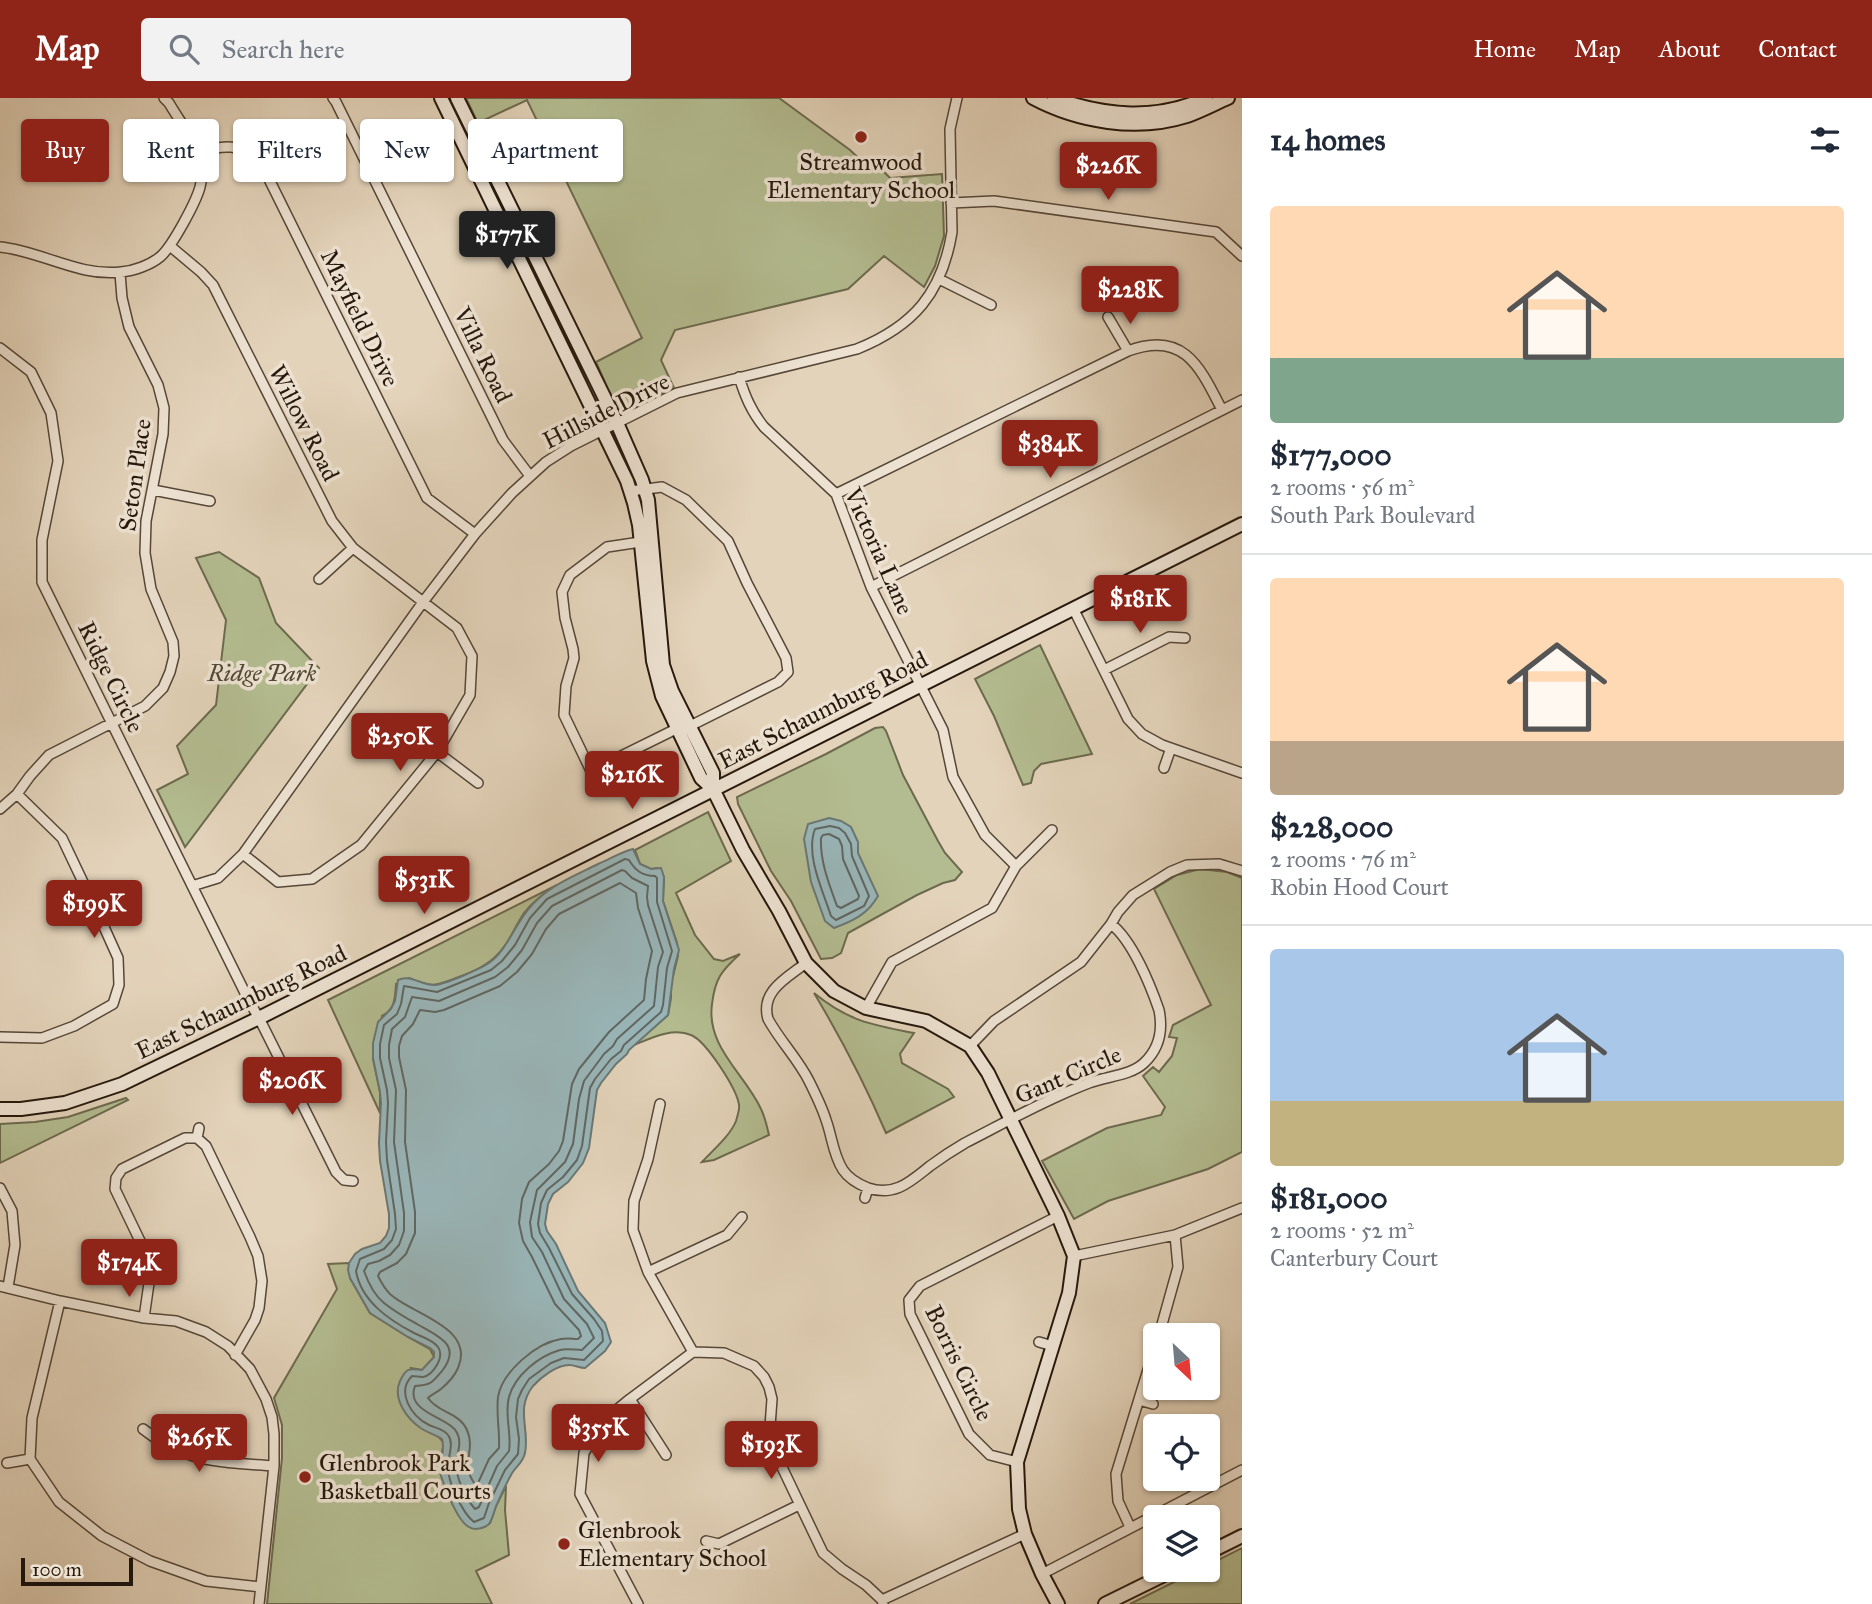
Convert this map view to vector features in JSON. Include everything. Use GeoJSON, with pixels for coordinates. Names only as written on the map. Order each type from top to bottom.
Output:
{"type":"FeatureCollection","features":[{"type":"Feature","properties":{"kind":"street"},"geometry":{"type":"LineString","coordinates":[[164,98],[178,119]]}},
{"type":"Feature","properties":{"kind":"street","name":"Villa Road"},"geometry":{"type":"LineString","coordinates":[[333,98],[503,440],[530,476]]}},
{"type":"Feature","properties":{"kind":"street"},"geometry":{"type":"LineString","coordinates":[[441,98],[603,430],[630,491],[646,541]]}},
{"type":"Feature","properties":{"kind":"street","name":"Hillside Drive"},"geometry":{"type":"LineString","coordinates":[[192,886],[218,877],[243,854],[423,602],[475,534],[512,493],[546,462],[571,446],[677,393],[857,349],[881,340],[916,313],[939,279],[950,245],[950,130],[957,98]]}},
{"type":"Feature","properties":{"kind":"street"},"geometry":{"type":"LineString","coordinates":[[1032,98],[1049,107],[1087,118],[1135,123],[1188,116],[1227,98]]}},
{"type":"Feature","properties":{"kind":"street"},"geometry":{"type":"LineString","coordinates":[[1054,98],[1097,111],[1134,114],[1173,110],[1206,98]]}},
{"type":"Feature","properties":{"kind":"street"},"geometry":{"type":"LineString","coordinates":[[448,111],[459,101],[617,423],[645,488],[648,500],[646,541],[654,668],[665,704],[684,727],[701,778],[713,789],[743,850],[806,963],[834,991],[866,1008],[926,1020],[970,1046],[988,1073],[1058,1216],[1074,1256],[1069,1293],[1017,1462],[1019,1510],[1025,1534],[1058,1604]]}},
{"type":"Feature","properties":{"kind":"street","name":"Mayfield Drive"},"geometry":{"type":"LineString","coordinates":[[219,148],[239,148],[261,163],[428,498],[475,534]]}},
{"type":"Feature","properties":{"kind":"street"},"geometry":{"type":"LineString","coordinates":[[0,247],[40,255],[88,271],[120,272],[147,265],[161,257],[170,246],[196,198],[201,182]]}},
{"type":"Feature","properties":{"kind":"street"},"geometry":{"type":"LineString","coordinates":[[951,204],[994,201],[1216,232],[1242,256]]}},
{"type":"Feature","properties":{"kind":"street","name":"Willow Road"},"geometry":{"type":"LineString","coordinates":[[170,246],[213,285],[332,521],[353,548],[457,628],[472,656],[470,695],[437,752],[361,845],[312,880],[278,882],[243,854]]}},
{"type":"Feature","properties":{"kind":"street","name":"Seton Place"},"geometry":{"type":"LineString","coordinates":[[0,809],[18,794],[49,755],[145,706],[155,698],[163,688],[174,656],[173,642],[151,589],[145,553],[146,521],[163,434],[164,408],[158,385],[128,327],[120,272]]}},
{"type":"Feature","properties":{"kind":"street"},"geometry":{"type":"LineString","coordinates":[[939,279],[991,305]]}},
{"type":"Feature","properties":{"kind":"street"},"geometry":{"type":"LineString","coordinates":[[1108,317],[1128,351]]}},
{"type":"Feature","properties":{"kind":"street"},"geometry":{"type":"LineString","coordinates":[[836,494],[1128,351],[1146,345],[1172,348],[1186,355],[1200,368],[1222,410]]}},
{"type":"Feature","properties":{"kind":"street","name":"Ridge Circle"},"geometry":{"type":"LineString","coordinates":[[0,348],[31,372],[51,413],[58,461],[42,540],[42,582],[336,1172],[344,1180],[353,1181]]}},
{"type":"Feature","properties":{"kind":"street","name":"Victoria Lane"},"geometry":{"type":"LineString","coordinates":[[739,377],[747,401],[764,427],[836,494],[871,587],[943,730],[953,777],[985,835],[1016,866]]}},
{"type":"Feature","properties":{"kind":"street"},"geometry":{"type":"LineString","coordinates":[[871,587],[1242,400]]}},
{"type":"Feature","properties":{"kind":"street"},"geometry":{"type":"LineString","coordinates":[[630,491],[662,487],[687,500],[728,541],[786,658],[788,672],[778,682],[591,771],[564,715],[566,686],[574,658],[562,592],[570,575],[607,547],[646,541]]}},
{"type":"Feature","properties":{"kind":"street"},"geometry":{"type":"LineString","coordinates":[[153,490],[210,501]]}},
{"type":"Feature","properties":{"kind":"street","name":"East Schaumburg Road"},"geometry":{"type":"LineString","coordinates":[[0,1109],[65,1103],[122,1084],[259,1018],[1242,524]]}},
{"type":"Feature","properties":{"kind":"street"},"geometry":{"type":"LineString","coordinates":[[319,579],[353,548]]}},
{"type":"Feature","properties":{"kind":"street"},"geometry":{"type":"LineString","coordinates":[[1073,608],[1128,719],[1142,734],[1163,745],[1242,773]]}},
{"type":"Feature","properties":{"kind":"street"},"geometry":{"type":"LineString","coordinates":[[1104,670],[1169,637],[1185,638]]}},
{"type":"Feature","properties":{"kind":"street"},"geometry":{"type":"LineString","coordinates":[[1164,768],[1171,748]]}},
{"type":"Feature","properties":{"kind":"street"},"geometry":{"type":"LineString","coordinates":[[437,752],[478,783]]}},
{"type":"Feature","properties":{"kind":"street"},"geometry":{"type":"LineString","coordinates":[[0,1037],[42,1038],[74,1026],[113,1004],[119,985],[118,958],[62,838],[18,794]]}},
{"type":"Feature","properties":{"kind":"street"},"geometry":{"type":"LineString","coordinates":[[866,1008],[892,962],[992,908],[1016,866],[1052,830]]}},
{"type":"Feature","properties":{"kind":"street"},"geometry":{"type":"LineString","coordinates":[[970,1046],[994,1021],[1081,962],[1133,895],[1170,872],[1187,865],[1219,864],[1242,871]]}},
{"type":"Feature","properties":{"kind":"street","name":"Gant Circle"},"geometry":{"type":"LineString","coordinates":[[868,1188],[888,1189],[904,1186],[955,1149],[1010,1120],[1091,1082],[1142,1065],[1156,1047],[1161,1018],[1155,998],[1129,944],[1111,924]]}},
{"type":"Feature","properties":{"kind":"street"},"geometry":{"type":"LineString","coordinates":[[806,963],[770,993],[766,1011],[774,1030],[808,1080],[826,1119],[834,1150],[843,1170],[850,1178],[868,1188],[865,1198]]}},
{"type":"Feature","properties":{"kind":"street"},"geometry":{"type":"LineString","coordinates":[[660,1104],[648,1159],[634,1201],[633,1230],[648,1272],[693,1352]]}},
{"type":"Feature","properties":{"kind":"street"},"geometry":{"type":"LineString","coordinates":[[144,1318],[149,1283],[146,1262],[140,1241],[111,1177],[122,1169],[198,1133],[258,1256],[262,1281],[259,1308],[249,1333],[235,1355]]}},
{"type":"Feature","properties":{"kind":"street"},"geometry":{"type":"LineString","coordinates":[[0,1188],[12,1211],[15,1245],[4,1287],[144,1318],[176,1321],[206,1332],[228,1346],[250,1369],[269,1408],[274,1434],[274,1466],[259,1604]]}},
{"type":"Feature","properties":{"kind":"street"},"geometry":{"type":"LineString","coordinates":[[1074,1256],[1175,1235],[1242,1208]]}},
{"type":"Feature","properties":{"kind":"street","name":"Borris Circle"},"geometry":{"type":"LineString","coordinates":[[1017,1462],[990,1455],[969,1434],[910,1314],[909,1300],[920,1286],[1058,1216]]}},
{"type":"Feature","properties":{"kind":"street"},"geometry":{"type":"LineString","coordinates":[[648,1272],[727,1235],[743,1217]]}},
{"type":"Feature","properties":{"kind":"street"},"geometry":{"type":"LineString","coordinates":[[1162,1323],[1178,1267],[1175,1235]]}},
{"type":"Feature","properties":{"kind":"street"},"geometry":{"type":"LineString","coordinates":[[60,1301],[32,1418],[30,1459],[58,1502],[102,1536],[150,1561],[206,1581],[261,1587]]}},
{"type":"Feature","properties":{"kind":"street"},"geometry":{"type":"LineString","coordinates":[[1038,1342],[1053,1346]]}},
{"type":"Feature","properties":{"kind":"street"},"geometry":{"type":"LineString","coordinates":[[638,1604],[580,1494],[584,1453],[603,1421],[693,1352],[724,1353],[754,1366],[764,1377],[772,1399],[769,1440],[823,1553],[866,1585],[882,1602],[1025,1534]]}},
{"type":"Feature","properties":{"kind":"street"},"geometry":{"type":"LineString","coordinates":[[1130,1527],[1118,1501],[1116,1474],[1143,1387]]}},
{"type":"Feature","properties":{"kind":"street"},"geometry":{"type":"LineString","coordinates":[[630,1399],[666,1455]]}},
{"type":"Feature","properties":{"kind":"street"},"geometry":{"type":"LineString","coordinates":[[1139,1400],[1153,1404]]}},
{"type":"Feature","properties":{"kind":"street"},"geometry":{"type":"LineString","coordinates":[[144,1429],[172,1450],[188,1456],[274,1466]]}},
{"type":"Feature","properties":{"kind":"street"},"geometry":{"type":"LineString","coordinates":[[7,1463],[30,1459]]}},
{"type":"Feature","properties":{"kind":"street"},"geometry":{"type":"LineString","coordinates":[[1042,1574],[1242,1470]]}},
{"type":"Feature","properties":{"kind":"street"},"geometry":{"type":"LineString","coordinates":[[706,1541],[719,1544],[799,1505]]}},
{"type":"Feature","properties":{"kind":"street"},"geometry":{"type":"LineString","coordinates":[[1220,1547],[1242,1536]]}},
{"type":"Feature","properties":{"kind":"street"},"geometry":{"type":"LineString","coordinates":[[1105,1604],[1150,1582]]}},
{"type":"Feature","properties":{"kind":"green space"},"geometry":{"type":"Polygon","coordinates":[[[466,98],[779,98],[850,150],[867,166],[882,170],[890,178],[942,174],[944,236],[935,266],[924,287],[884,256],[848,289],[675,330],[661,360],[674,388],[619,414],[596,362],[642,338],[567,182],[623,182],[623,119],[536,119],[527,100],[487,119],[476,119],[466,98]]]}},
{"type":"Feature","properties":{"kind":"green space","name":"Ridge Park"},"geometry":{"type":"Polygon","coordinates":[[[219,552],[259,578],[276,623],[319,668],[185,847],[157,790],[188,774],[177,746],[216,705],[226,620],[196,558],[219,552]]]}},
{"type":"Feature","properties":{"kind":"green space"},"geometry":{"type":"Polygon","coordinates":[[[1040,645],[1092,754],[1041,764],[1034,771],[1031,783],[1023,785],[975,679],[1040,645]]]}},
{"type":"Feature","properties":{"kind":"green space"},"geometry":{"type":"Polygon","coordinates":[[[883,727],[903,775],[938,841],[962,872],[955,880],[917,895],[848,933],[841,953],[832,958],[821,959],[791,901],[771,871],[737,797],[875,728],[883,727]]]}},
{"type":"Feature","properties":{"kind":"green space"},"geometry":{"type":"Polygon","coordinates":[[[708,812],[731,861],[676,893],[695,935],[714,959],[723,961],[740,954],[717,982],[712,1019],[715,1034],[728,1060],[761,1109],[769,1135],[714,1160],[702,1162],[733,1127],[739,1105],[720,1066],[705,1046],[691,1035],[670,1033],[634,1045],[668,1015],[671,984],[678,956],[677,943],[663,901],[664,877],[657,868],[651,869],[640,864],[635,850],[708,812]]]}},
{"type":"Feature","properties":{"kind":"green space"},"geometry":{"type":"Polygon","coordinates":[[[1200,869],[1227,872],[1242,878],[1242,1152],[1208,1169],[1108,1201],[1074,1219],[1042,1161],[1107,1128],[1161,1115],[1165,1107],[1143,1076],[1153,1067],[1159,1072],[1172,1056],[1177,1038],[1169,1037],[1173,1025],[1211,1005],[1154,889],[1177,875],[1200,869]]]}},
{"type":"Feature","properties":{"kind":"green space"},"geometry":{"type":"Polygon","coordinates":[[[557,885],[527,909],[503,948],[485,965],[438,984],[428,985],[409,978],[396,984],[392,1007],[382,1016],[373,1059],[380,1092],[380,1113],[328,1000],[557,885]]]}},
{"type":"Feature","properties":{"kind":"green space"},"geometry":{"type":"Polygon","coordinates":[[[814,993],[850,1016],[914,1033],[900,1054],[902,1063],[948,1089],[954,1097],[886,1133],[834,1027],[814,993]]]}},
{"type":"Feature","properties":{"kind":"green space"},"geometry":{"type":"Polygon","coordinates":[[[126,1098],[128,1100],[0,1163],[0,1124],[68,1117],[126,1098]]]}},
{"type":"Feature","properties":{"kind":"green space"},"geometry":{"type":"Polygon","coordinates":[[[349,1263],[350,1278],[370,1313],[430,1349],[434,1357],[422,1370],[411,1368],[437,1435],[444,1443],[441,1475],[459,1516],[481,1528],[490,1523],[506,1486],[509,1555],[476,1571],[492,1604],[267,1604],[282,1458],[282,1425],[274,1398],[337,1289],[328,1264],[349,1263]]]}},
{"type":"Feature","properties":{"kind":"green space"},"geometry":{"type":"Polygon","coordinates":[[[1242,1548],[1242,1604],[1130,1604],[1174,1582],[1220,1582],[1220,1559],[1242,1548]]]}},
{"type":"Feature","properties":{"kind":"water"},"geometry":{"type":"Polygon","coordinates":[[[829,818],[851,827],[858,842],[858,853],[878,896],[870,908],[859,916],[834,928],[825,921],[811,882],[804,839],[808,824],[829,818]]]}},
{"type":"Feature","properties":{"kind":"water"},"geometry":{"type":"Polygon","coordinates":[[[633,849],[640,864],[651,869],[661,868],[664,877],[663,901],[679,950],[668,1015],[629,1050],[601,1083],[597,1090],[589,1148],[583,1163],[568,1182],[553,1194],[548,1204],[545,1224],[578,1291],[605,1323],[611,1342],[605,1351],[585,1368],[569,1365],[559,1367],[533,1386],[525,1403],[524,1456],[509,1478],[492,1520],[485,1527],[471,1528],[456,1512],[441,1476],[442,1439],[411,1420],[399,1401],[398,1388],[406,1371],[422,1370],[434,1357],[434,1352],[370,1313],[348,1270],[355,1254],[380,1243],[389,1228],[380,1161],[380,1092],[373,1058],[378,1022],[395,1001],[398,980],[407,978],[434,985],[484,966],[501,952],[522,918],[542,895],[569,878],[633,849]]]}},
{"type":"Feature","properties":{"kind":"place","name":"Streamwood Elementary School"},"geometry":{"type":"Point","coordinates":[861,137]}},
{"type":"Feature","properties":{"kind":"place","name":"Glenbrook Park Basketball Courts"},"geometry":{"type":"Point","coordinates":[305,1477]}},
{"type":"Feature","properties":{"kind":"place","name":"Glenbrook Elementary School"},"geometry":{"type":"Point","coordinates":[564,1544]}}]}
